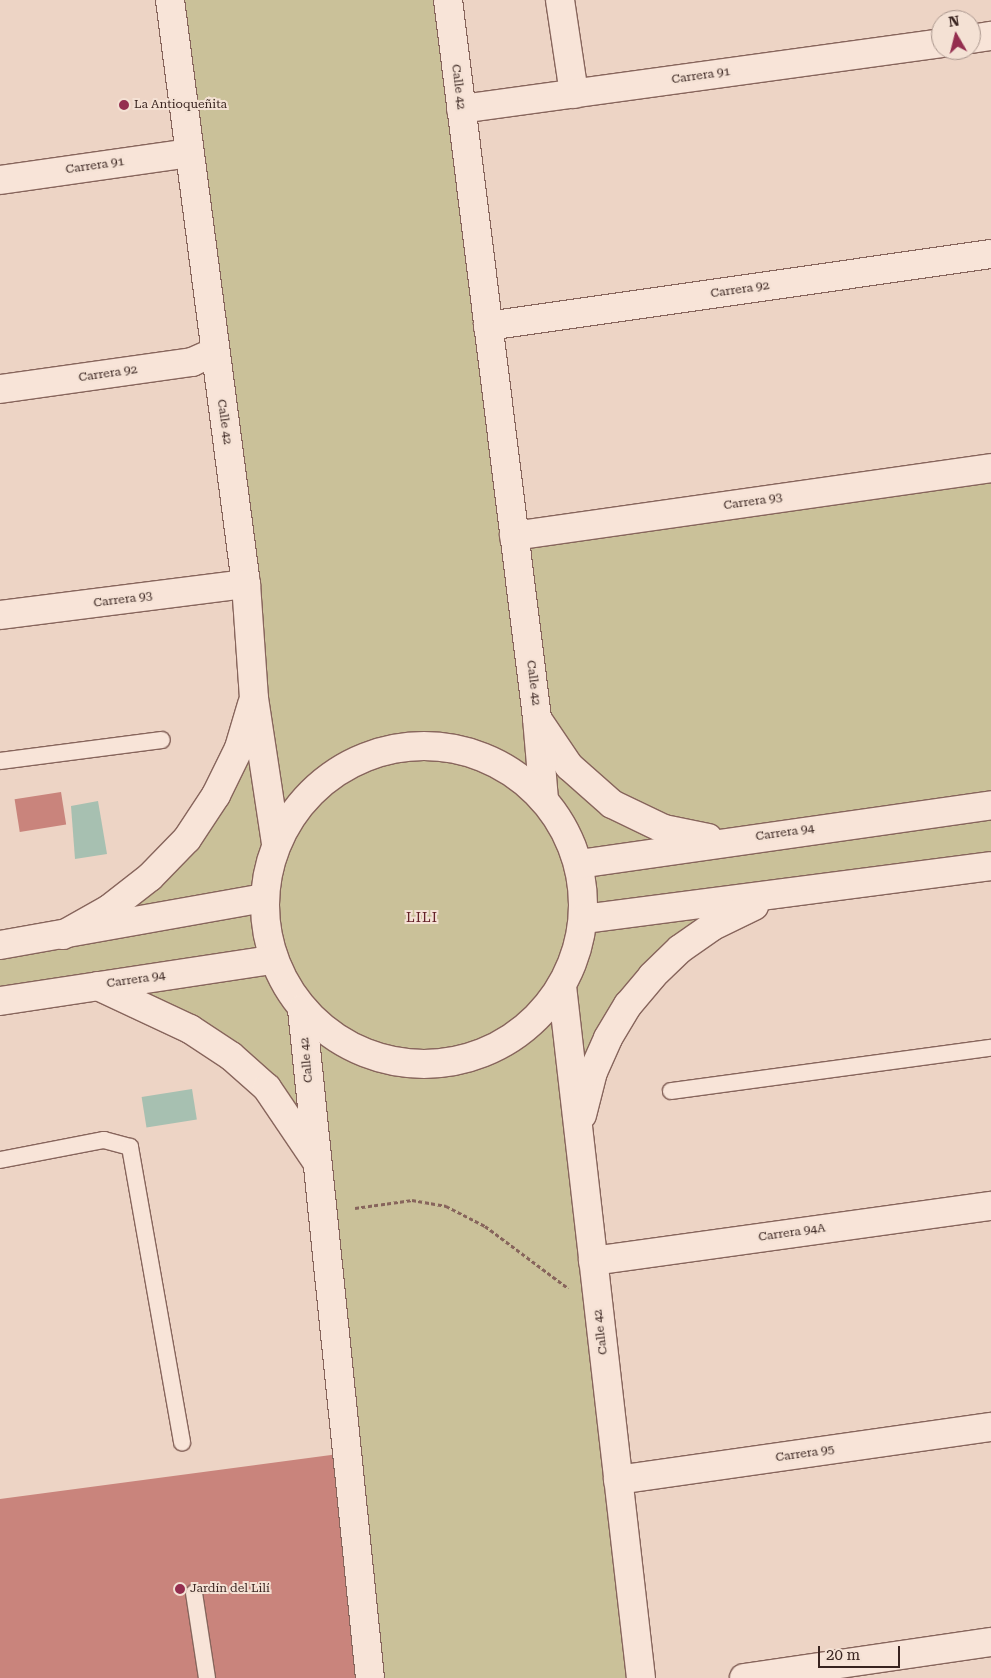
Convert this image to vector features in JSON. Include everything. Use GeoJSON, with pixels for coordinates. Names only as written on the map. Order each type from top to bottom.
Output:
{"type":"FeatureCollection","features":[{"type":"Feature","properties":{"kind":"street","name":"Calle 42"},"geometry":{"type":"LineString","coordinates":[[170,0],[214,352],[246,584],[254,698],[276,844]]}},
{"type":"Feature","properties":{"kind":"street","name":"Calle 42"},"geometry":{"type":"LineString","coordinates":[[448,0],[537,718],[544,800]]}},
{"type":"Feature","properties":{"kind":"street"},"geometry":{"type":"LineString","coordinates":[[560,0],[574,94]]}},
{"type":"Feature","properties":{"kind":"street","name":"Carrera 91"},"geometry":{"type":"LineString","coordinates":[[461,109],[931,44]]}},
{"type":"Feature","properties":{"kind":"street","name":"Carrera 91"},"geometry":{"type":"LineString","coordinates":[[0,180],[189,153]]}},
{"type":"Feature","properties":{"kind":"street","name":"Carrera 92"},"geometry":{"type":"LineString","coordinates":[[488,326],[991,254]]}},
{"type":"Feature","properties":{"kind":"street","name":"Carrera 92"},"geometry":{"type":"LineString","coordinates":[[0,389],[192,362],[214,352]]}},
{"type":"Feature","properties":{"kind":"street","name":"Carrera 93"},"geometry":{"type":"LineString","coordinates":[[514,536],[991,468]]}},
{"type":"Feature","properties":{"kind":"street","name":"Carrera 93"},"geometry":{"type":"LineString","coordinates":[[0,615],[246,584]]}},
{"type":"Feature","properties":{"kind":"street"},"geometry":{"type":"LineString","coordinates":[[63,935],[116,904],[150,877],[187,839],[220,787],[239,748],[254,698]]}},
{"type":"Feature","properties":{"kind":"street"},"geometry":{"type":"LineString","coordinates":[[537,718],[569,766],[612,804],[664,829],[692,836],[749,838]]}},
{"type":"Feature","properties":{"kind":"street"},"geometry":{"type":"LineString","coordinates":[[439,746],[478,755],[514,774],[544,800],[565,830],[579,864],[584,919],[573,965],[562,986],[539,1016],[509,1040],[475,1056],[438,1064],[400,1062],[363,1052],[330,1034],[302,1009],[272,960],[264,917],[264,898],[266,880],[276,844],[296,809],[324,780],[359,760],[398,748],[439,746]]}},
{"type":"Feature","properties":{"kind":"street","name":"Carrera 94"},"geometry":{"type":"LineString","coordinates":[[579,864],[991,804]]}},
{"type":"Feature","properties":{"kind":"street"},"geometry":{"type":"LineString","coordinates":[[584,919],[780,896],[991,866]]}},
{"type":"Feature","properties":{"kind":"street"},"geometry":{"type":"LineString","coordinates":[[580,1146],[583,1109],[593,1072],[608,1038],[628,1005],[652,976],[688,944],[745,909],[780,896]]}},
{"type":"Feature","properties":{"kind":"street"},"geometry":{"type":"LineString","coordinates":[[0,945],[264,898]]}},
{"type":"Feature","properties":{"kind":"street","name":"Carrera 94"},"geometry":{"type":"LineString","coordinates":[[0,1001],[272,960]]}},
{"type":"Feature","properties":{"kind":"street"},"geometry":{"type":"LineString","coordinates":[[98,986],[190,1029],[231,1056],[267,1088],[316,1160]]}},
{"type":"Feature","properties":{"kind":"street","name":"Calle 42"},"geometry":{"type":"LineString","coordinates":[[562,986],[641,1678]]}},
{"type":"Feature","properties":{"kind":"street","name":"Calle 42"},"geometry":{"type":"LineString","coordinates":[[302,1009],[370,1678]]}},
{"type":"Feature","properties":{"kind":"street","name":"Carrera 94A"},"geometry":{"type":"LineString","coordinates":[[593,1261],[991,1206]]}},
{"type":"Feature","properties":{"kind":"street","name":"Carrera 95"},"geometry":{"type":"LineString","coordinates":[[618,1480],[991,1427]]}},
{"type":"Feature","properties":{"kind":"street"},"geometry":{"type":"LineString","coordinates":[[744,1678],[991,1642]]}},
{"type":"Feature","properties":{"kind":"lane"},"geometry":{"type":"LineString","coordinates":[[0,762],[162,740]]}},
{"type":"Feature","properties":{"kind":"lane"},"geometry":{"type":"LineString","coordinates":[[671,1092],[991,1048]]}},
{"type":"Feature","properties":{"kind":"lane"},"geometry":{"type":"LineString","coordinates":[[0,1160],[104,1140],[130,1147],[182,1442]]}},
{"type":"Feature","properties":{"kind":"lane"},"geometry":{"type":"LineString","coordinates":[[194,1593],[207,1678]]}},
{"type":"Feature","properties":{"kind":"path"},"geometry":{"type":"LineString","coordinates":[[355,1208],[412,1200],[446,1206],[485,1226],[562,1285],[574,1290]]}},
{"type":"Feature","properties":{"kind":"shaded area"},"geometry":{"type":"Polygon","coordinates":[[[170,0],[448,0],[514,536],[991,468],[991,866],[780,896],[652,976],[583,1109],[641,1678],[370,1678],[316,1160],[267,1088],[98,986],[0,1001],[0,945],[63,935],[187,839],[254,698],[170,0]]]}},
{"type":"Feature","properties":{"kind":"shaded area"},"geometry":{"type":"Polygon","coordinates":[[[98,801],[107,854],[75,859],[71,806],[98,801]]]}},
{"type":"Feature","properties":{"kind":"shaded area"},"geometry":{"type":"Polygon","coordinates":[[[192,1089],[197,1120],[146,1128],[142,1097],[192,1089]]]}},
{"type":"Feature","properties":{"kind":"building"},"geometry":{"type":"Polygon","coordinates":[[[61,792],[66,825],[20,832],[15,799],[61,792]]]}},
{"type":"Feature","properties":{"kind":"building","name":"Jardín del Lilí"},"geometry":{"type":"Polygon","coordinates":[[[346,1453],[370,1678],[0,1678],[0,1499],[346,1453]]]}},
{"type":"Feature","properties":{"kind":"place","name":"La Antioqueñita"},"geometry":{"type":"Point","coordinates":[124,105]}},
{"type":"Feature","properties":{"kind":"place","name":"Jardín del Lilí"},"geometry":{"type":"Point","coordinates":[180,1589]}},
{"type":"Feature","properties":{"kind":"district","name":"LILI"},"geometry":{"type":"Point","coordinates":[422,917]}}]}
